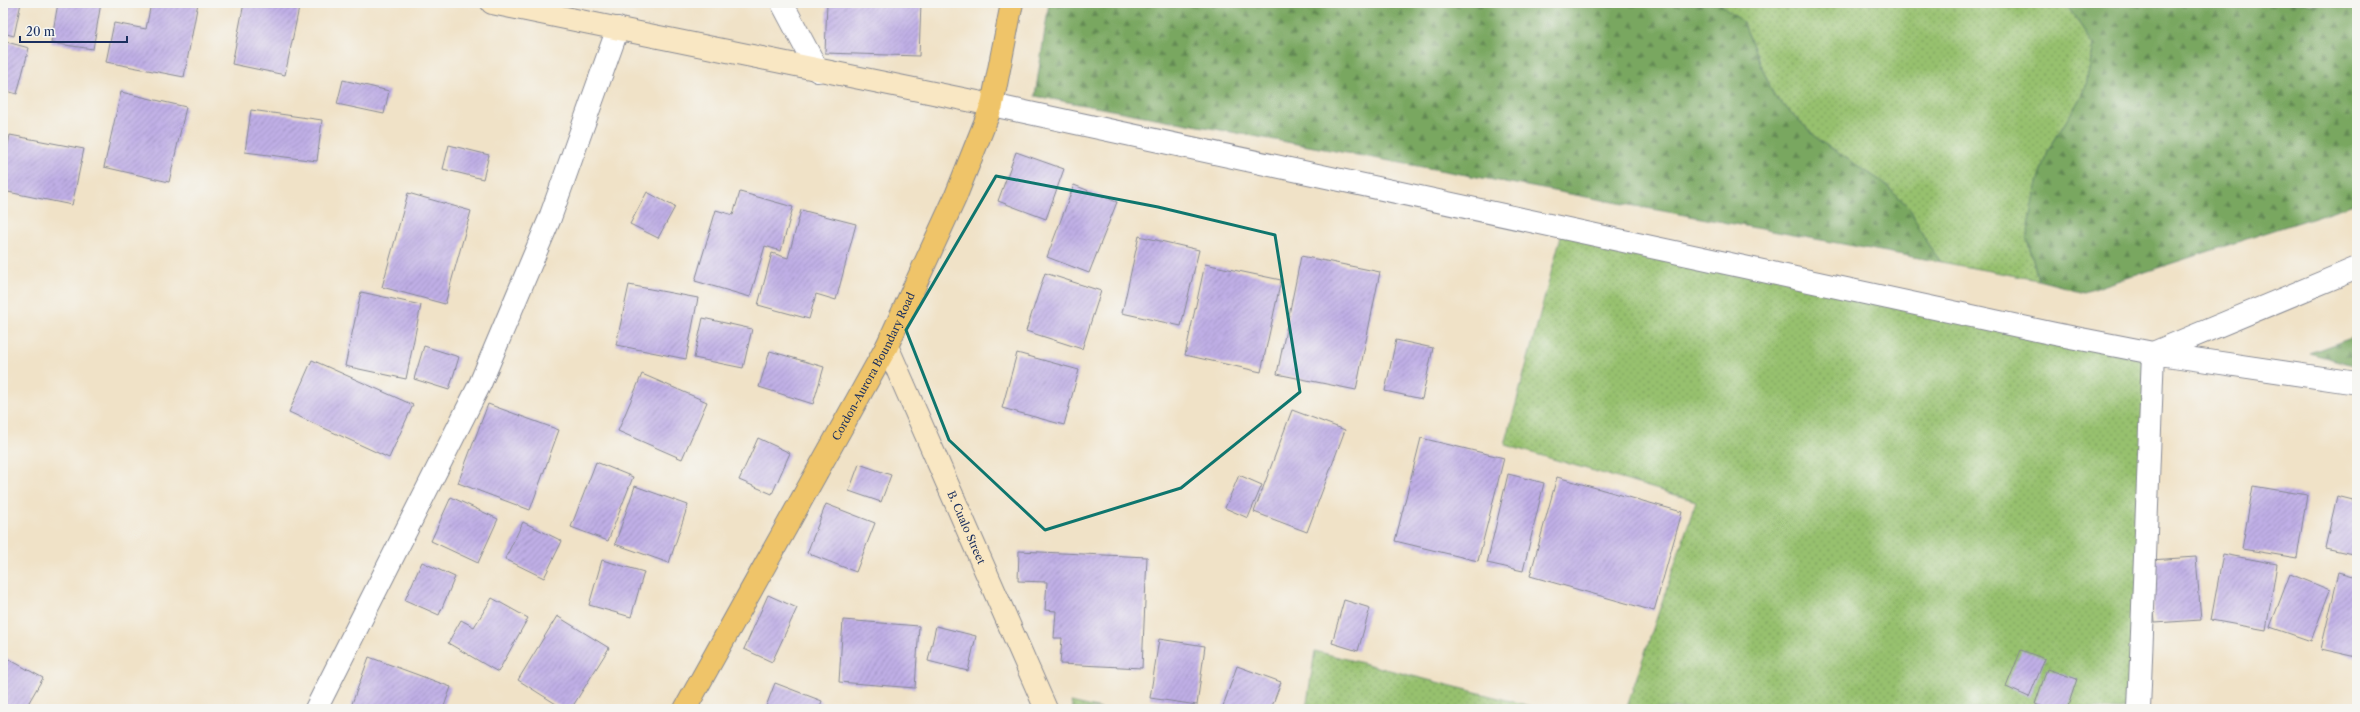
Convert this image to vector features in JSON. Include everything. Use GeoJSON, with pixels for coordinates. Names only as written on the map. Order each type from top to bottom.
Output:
{"type":"FeatureCollection","features":[{"type":"Feature","properties":{"kind":"main road","name":"Cordon-Aurora Boundary Road"},"geometry":{"type":"LineString","coordinates":[[685,709],[887,346],[955,198],[992,105],[1012,3]]}},
{"type":"Feature","properties":{"kind":"street"},"geometry":{"type":"LineString","coordinates":[[492,3],[618,28],[818,71],[992,105],[2031,329],[2153,353],[2357,383]]}},
{"type":"Feature","properties":{"kind":"street"},"geometry":{"type":"LineString","coordinates":[[782,3],[818,71]]}},
{"type":"Feature","properties":{"kind":"street"},"geometry":{"type":"LineString","coordinates":[[316,709],[480,384],[550,218],[618,28]]}},
{"type":"Feature","properties":{"kind":"street"},"geometry":{"type":"LineString","coordinates":[[2153,353],[2357,268]]}},
{"type":"Feature","properties":{"kind":"street","name":"B. Cualo Street"},"geometry":{"type":"LineString","coordinates":[[887,346],[1046,709]]}},
{"type":"Feature","properties":{"kind":"street"},"geometry":{"type":"LineString","coordinates":[[2139,709],[2153,353]]}},
{"type":"Feature","properties":{"kind":"highlighted area"},"geometry":{"type":"Polygon","coordinates":[[[996,176],[1158,207],[1275,235],[1300,392],[1181,488],[1045,530],[949,440],[906,330],[996,176]]]}},
{"type":"Feature","properties":{"kind":"green space"},"geometry":{"type":"Polygon","coordinates":[[[1049,3],[1719,3],[1743,22],[1774,96],[1820,141],[1881,181],[1909,207],[1927,243],[1941,262],[1035,96],[1049,3]]]}},
{"type":"Feature","properties":{"kind":"green space"},"geometry":{"type":"Polygon","coordinates":[[[1719,3],[2065,3],[2094,45],[2085,90],[2048,151],[2027,237],[2038,280],[1941,262],[1927,243],[1909,207],[1881,181],[1820,141],[1774,96],[1743,22],[1719,3]]]}},
{"type":"Feature","properties":{"kind":"green space"},"geometry":{"type":"Polygon","coordinates":[[[2065,3],[2357,3],[2357,203],[2084,292],[2038,280],[2027,237],[2035,193],[2048,151],[2085,90],[2094,45],[2065,3]]]}},
{"type":"Feature","properties":{"kind":"green space"},"geometry":{"type":"Polygon","coordinates":[[[1563,228],[2153,353],[2139,709],[1626,709],[1696,501],[1505,445],[1563,228]]]}},
{"type":"Feature","properties":{"kind":"green space"},"geometry":{"type":"Polygon","coordinates":[[[2357,336],[2357,366],[2309,353],[2357,336]]]}},
{"type":"Feature","properties":{"kind":"green space"},"geometry":{"type":"Polygon","coordinates":[[[1315,651],[1542,709],[1306,709],[1315,651]]]}},
{"type":"Feature","properties":{"kind":"green space"},"geometry":{"type":"Polygon","coordinates":[[[1071,702],[1101,709],[1073,709],[1071,702]]]}},
{"type":"Feature","properties":{"kind":"building"},"geometry":{"type":"Polygon","coordinates":[[[3,3],[21,3],[14,36],[3,33],[3,3]]]}},
{"type":"Feature","properties":{"kind":"building"},"geometry":{"type":"Polygon","coordinates":[[[58,3],[101,3],[93,49],[51,43],[58,3]]]}},
{"type":"Feature","properties":{"kind":"building"},"geometry":{"type":"Polygon","coordinates":[[[151,3],[198,3],[184,77],[106,62],[114,23],[146,29],[151,3]]]}},
{"type":"Feature","properties":{"kind":"building"},"geometry":{"type":"Polygon","coordinates":[[[244,3],[300,3],[285,75],[232,64],[244,3]]]}},
{"type":"Feature","properties":{"kind":"building"},"geometry":{"type":"Polygon","coordinates":[[[827,3],[921,3],[919,56],[825,53],[827,3]]]}},
{"type":"Feature","properties":{"kind":"building"},"geometry":{"type":"Polygon","coordinates":[[[3,41],[29,48],[17,94],[3,90],[3,41]]]}},
{"type":"Feature","properties":{"kind":"building"},"geometry":{"type":"Polygon","coordinates":[[[343,80],[389,91],[384,114],[337,104],[343,80]]]}},
{"type":"Feature","properties":{"kind":"building"},"geometry":{"type":"Polygon","coordinates":[[[121,92],[186,107],[169,182],[104,167],[121,92]]]}},
{"type":"Feature","properties":{"kind":"building"},"geometry":{"type":"Polygon","coordinates":[[[251,110],[322,120],[317,161],[245,152],[251,110]]]}},
{"type":"Feature","properties":{"kind":"building"},"geometry":{"type":"Polygon","coordinates":[[[10,135],[84,149],[72,205],[3,191],[3,170],[10,135]]]}},
{"type":"Feature","properties":{"kind":"building"},"geometry":{"type":"Polygon","coordinates":[[[449,145],[489,155],[483,179],[443,169],[449,145]]]}},
{"type":"Feature","properties":{"kind":"building"},"geometry":{"type":"Polygon","coordinates":[[[1016,152],[1064,169],[1046,219],[998,201],[1016,152]]]}},
{"type":"Feature","properties":{"kind":"building"},"geometry":{"type":"Polygon","coordinates":[[[1074,185],[1117,202],[1089,273],[1047,257],[1074,185]]]}},
{"type":"Feature","properties":{"kind":"building"},"geometry":{"type":"Polygon","coordinates":[[[647,192],[675,207],[658,238],[630,224],[647,192]]]}},
{"type":"Feature","properties":{"kind":"building"},"geometry":{"type":"Polygon","coordinates":[[[740,192],[793,207],[781,251],[765,246],[750,297],[695,281],[716,210],[733,215],[740,192]]]}},
{"type":"Feature","properties":{"kind":"building"},"geometry":{"type":"Polygon","coordinates":[[[408,193],[471,211],[445,304],[382,287],[408,193]]]}},
{"type":"Feature","properties":{"kind":"building"},"geometry":{"type":"Polygon","coordinates":[[[801,210],[856,224],[836,300],[816,294],[809,319],[758,305],[772,253],[788,258],[801,210]]]}},
{"type":"Feature","properties":{"kind":"building"},"geometry":{"type":"Polygon","coordinates":[[[1139,236],[1199,250],[1181,326],[1122,313],[1139,236]]]}},
{"type":"Feature","properties":{"kind":"building"},"geometry":{"type":"Polygon","coordinates":[[[1301,256],[1380,272],[1356,390],[1277,374],[1301,256]]]}},
{"type":"Feature","properties":{"kind":"building"},"geometry":{"type":"Polygon","coordinates":[[[1205,264],[1281,280],[1261,372],[1185,355],[1205,264]]]}},
{"type":"Feature","properties":{"kind":"building"},"geometry":{"type":"Polygon","coordinates":[[[1045,273],[1101,291],[1082,349],[1026,331],[1045,273]]]}},
{"type":"Feature","properties":{"kind":"building"},"geometry":{"type":"Polygon","coordinates":[[[629,285],[698,298],[686,359],[616,345],[629,285]]]}},
{"type":"Feature","properties":{"kind":"building"},"geometry":{"type":"Polygon","coordinates":[[[361,292],[421,305],[406,379],[345,366],[361,292]]]}},
{"type":"Feature","properties":{"kind":"building"},"geometry":{"type":"Polygon","coordinates":[[[703,318],[752,329],[743,368],[694,358],[703,318]]]}},
{"type":"Feature","properties":{"kind":"building"},"geometry":{"type":"Polygon","coordinates":[[[1396,340],[1433,348],[1422,399],[1385,391],[1396,340]]]}},
{"type":"Feature","properties":{"kind":"building"},"geometry":{"type":"Polygon","coordinates":[[[424,346],[459,357],[449,390],[414,379],[424,346]]]}},
{"type":"Feature","properties":{"kind":"building"},"geometry":{"type":"Polygon","coordinates":[[[770,351],[824,367],[813,404],[759,387],[770,351]]]}},
{"type":"Feature","properties":{"kind":"building"},"geometry":{"type":"Polygon","coordinates":[[[1017,353],[1079,370],[1064,425],[1002,408],[1017,353]]]}},
{"type":"Feature","properties":{"kind":"building"},"geometry":{"type":"Polygon","coordinates":[[[312,360],[413,405],[389,458],[289,412],[312,360]]]}},
{"type":"Feature","properties":{"kind":"building"},"geometry":{"type":"Polygon","coordinates":[[[642,374],[707,402],[682,459],[618,431],[642,374]]]}},
{"type":"Feature","properties":{"kind":"building"},"geometry":{"type":"Polygon","coordinates":[[[488,404],[559,430],[530,510],[458,483],[488,404]]]}},
{"type":"Feature","properties":{"kind":"building"},"geometry":{"type":"Polygon","coordinates":[[[1292,410],[1345,430],[1307,532],[1254,512],[1292,410]]]}},
{"type":"Feature","properties":{"kind":"building"},"geometry":{"type":"Polygon","coordinates":[[[758,438],[790,453],[772,494],[739,480],[758,438]]]}},
{"type":"Feature","properties":{"kind":"building"},"geometry":{"type":"Polygon","coordinates":[[[1421,438],[1504,458],[1478,561],[1395,541],[1421,438]]]}},
{"type":"Feature","properties":{"kind":"building"},"geometry":{"type":"Polygon","coordinates":[[[596,462],[633,477],[608,541],[571,527],[596,462]]]}},
{"type":"Feature","properties":{"kind":"building"},"geometry":{"type":"Polygon","coordinates":[[[859,464],[891,475],[881,502],[849,491],[859,464]]]}},
{"type":"Feature","properties":{"kind":"building"},"geometry":{"type":"Polygon","coordinates":[[[1508,474],[1544,483],[1523,571],[1487,563],[1508,474]]]}},
{"type":"Feature","properties":{"kind":"building"},"geometry":{"type":"Polygon","coordinates":[[[1239,475],[1262,485],[1248,518],[1225,508],[1239,475]]]}},
{"type":"Feature","properties":{"kind":"building"},"geometry":{"type":"Polygon","coordinates":[[[1557,477],[1682,512],[1654,611],[1530,576],[1557,477]]]}},
{"type":"Feature","properties":{"kind":"building"},"geometry":{"type":"Polygon","coordinates":[[[635,486],[688,505],[669,563],[615,544],[635,486]]]}},
{"type":"Feature","properties":{"kind":"building"},"geometry":{"type":"Polygon","coordinates":[[[2253,486],[2307,495],[2297,558],[2242,549],[2253,486]]]}},
{"type":"Feature","properties":{"kind":"building"},"geometry":{"type":"Polygon","coordinates":[[[2337,496],[2357,501],[2357,555],[2325,548],[2337,496]]]}},
{"type":"Feature","properties":{"kind":"building"},"geometry":{"type":"Polygon","coordinates":[[[451,497],[498,519],[478,563],[431,541],[451,497]]]}},
{"type":"Feature","properties":{"kind":"building"},"geometry":{"type":"Polygon","coordinates":[[[826,504],[875,523],[856,572],[807,553],[826,504]]]}},
{"type":"Feature","properties":{"kind":"building"},"geometry":{"type":"Polygon","coordinates":[[[523,522],[562,541],[544,578],[505,559],[523,522]]]}},
{"type":"Feature","properties":{"kind":"building"},"geometry":{"type":"Polygon","coordinates":[[[1019,551],[1147,557],[1142,668],[1060,664],[1062,638],[1054,638],[1056,611],[1045,610],[1047,582],[1018,581],[1019,551]]]}},
{"type":"Feature","properties":{"kind":"building"},"geometry":{"type":"Polygon","coordinates":[[[2223,554],[2277,564],[2266,630],[2211,620],[2223,554]]]}},
{"type":"Feature","properties":{"kind":"building"},"geometry":{"type":"Polygon","coordinates":[[[2196,557],[2201,620],[2155,623],[2150,560],[2196,557]]]}},
{"type":"Feature","properties":{"kind":"building"},"geometry":{"type":"Polygon","coordinates":[[[602,560],[644,572],[631,617],[589,605],[602,560]]]}},
{"type":"Feature","properties":{"kind":"building"},"geometry":{"type":"Polygon","coordinates":[[[422,562],[455,577],[439,615],[405,600],[422,562]]]}},
{"type":"Feature","properties":{"kind":"building"},"geometry":{"type":"Polygon","coordinates":[[[2339,572],[2357,577],[2357,657],[2321,649],[2339,572]]]}},
{"type":"Feature","properties":{"kind":"building"},"geometry":{"type":"Polygon","coordinates":[[[2290,574],[2330,590],[2311,641],[2270,627],[2290,574]]]}},
{"type":"Feature","properties":{"kind":"building"},"geometry":{"type":"Polygon","coordinates":[[[768,595],[797,608],[772,662],[744,649],[768,595]]]}},
{"type":"Feature","properties":{"kind":"building"},"geometry":{"type":"Polygon","coordinates":[[[492,598],[528,618],[498,672],[448,643],[461,620],[474,627],[492,598]]]}},
{"type":"Feature","properties":{"kind":"building"},"geometry":{"type":"Polygon","coordinates":[[[1344,600],[1370,608],[1358,651],[1332,643],[1344,600]]]}},
{"type":"Feature","properties":{"kind":"building"},"geometry":{"type":"Polygon","coordinates":[[[557,616],[609,648],[571,709],[564,709],[518,680],[557,616]]]}},
{"type":"Feature","properties":{"kind":"building"},"geometry":{"type":"Polygon","coordinates":[[[843,620],[919,626],[915,688],[839,682],[843,620]]]}},
{"type":"Feature","properties":{"kind":"building"},"geometry":{"type":"Polygon","coordinates":[[[936,626],[976,636],[968,671],[928,661],[936,626]]]}},
{"type":"Feature","properties":{"kind":"building"},"geometry":{"type":"Polygon","coordinates":[[[1159,639],[1205,646],[1197,705],[1150,698],[1159,639]]]}},
{"type":"Feature","properties":{"kind":"building"},"geometry":{"type":"Polygon","coordinates":[[[2021,650],[2045,659],[2029,697],[2006,687],[2021,650]]]}},
{"type":"Feature","properties":{"kind":"building"},"geometry":{"type":"Polygon","coordinates":[[[3,656],[43,678],[25,709],[3,709],[3,656]]]}},
{"type":"Feature","properties":{"kind":"building"},"geometry":{"type":"Polygon","coordinates":[[[369,657],[451,687],[443,709],[350,709],[369,657]]]}},
{"type":"Feature","properties":{"kind":"building"},"geometry":{"type":"Polygon","coordinates":[[[1237,666],[1281,682],[1271,709],[1222,709],[1237,666]]]}},
{"type":"Feature","properties":{"kind":"building"},"geometry":{"type":"Polygon","coordinates":[[[2047,669],[2077,679],[2067,709],[2049,709],[2035,704],[2047,669]]]}},
{"type":"Feature","properties":{"kind":"building"},"geometry":{"type":"Polygon","coordinates":[[[775,683],[822,701],[819,709],[765,709],[775,683]]]}}]}
